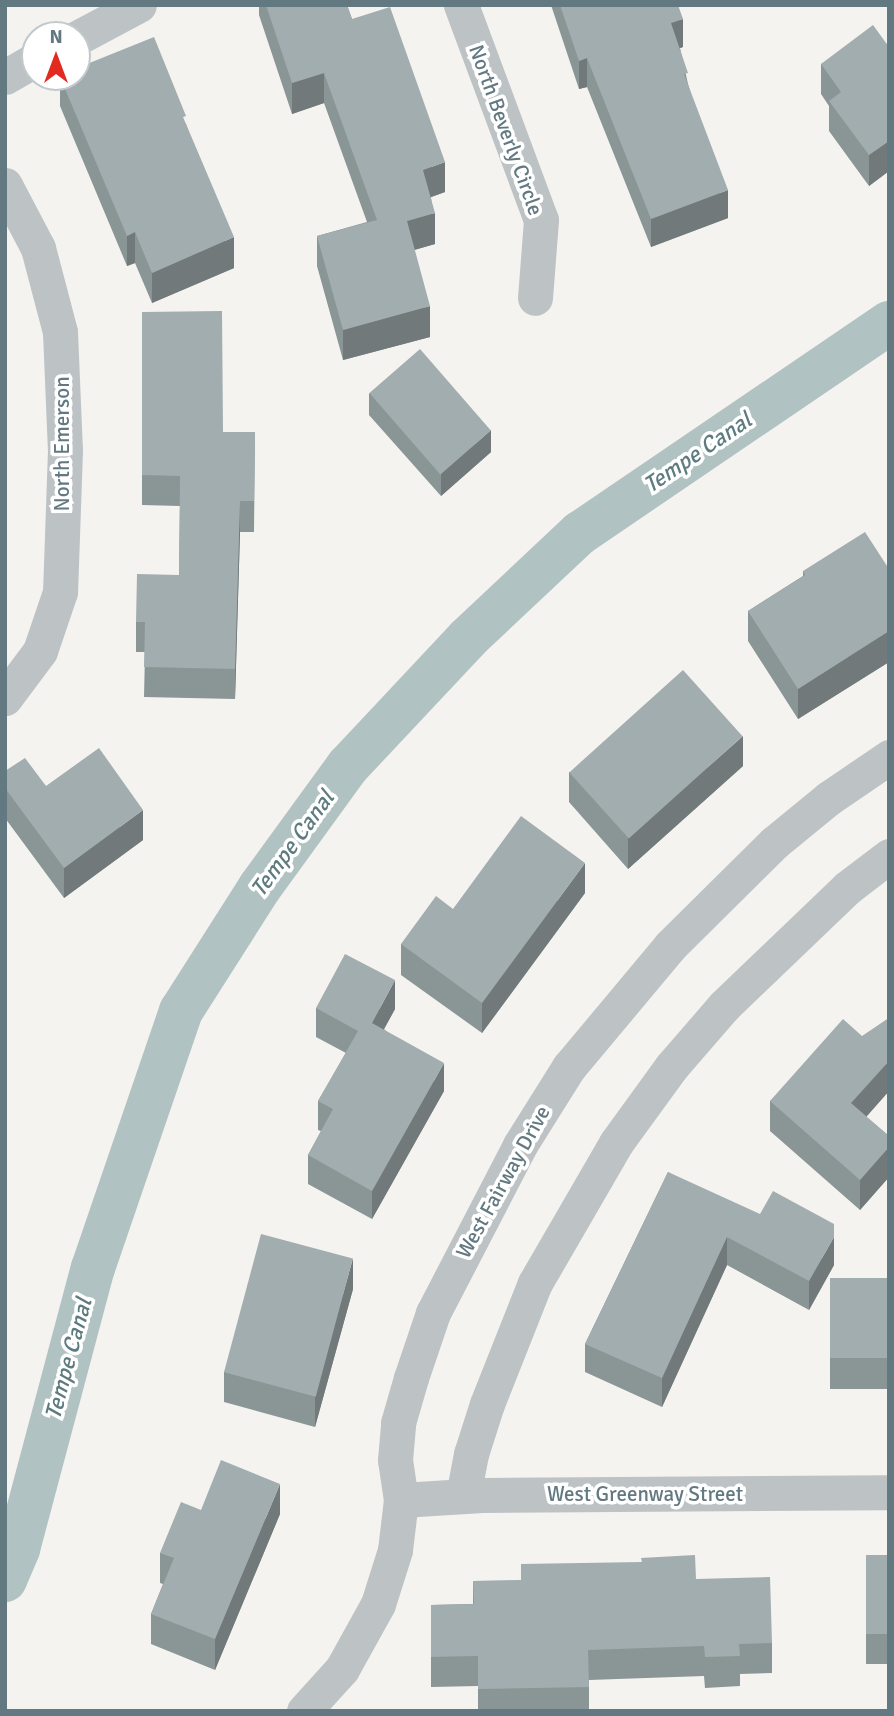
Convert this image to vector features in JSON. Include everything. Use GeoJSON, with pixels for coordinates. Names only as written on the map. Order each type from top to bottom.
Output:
{"type":"FeatureCollection","features":[{"type":"Feature","properties":{"kind":"street"},"geometry":{"type":"LineString","coordinates":[[91,30],[139,5]]}},
{"type":"Feature","properties":{"kind":"street","name":"North Beverly Circle"},"geometry":{"type":"LineString","coordinates":[[461,5],[541,220],[535,298]]}},
{"type":"Feature","properties":{"kind":"street"},"geometry":{"type":"LineString","coordinates":[[5,76],[21,67]]}},
{"type":"Feature","properties":{"kind":"street","name":"North Emerson"},"geometry":{"type":"LineString","coordinates":[[5,185],[38,248],[60,332],[65,450],[60,592],[40,651],[5,698]]}},
{"type":"Feature","properties":{"kind":"street","name":"West Fairway Drive"},"geometry":{"type":"LineString","coordinates":[[304,1711],[342,1669],[378,1604],[395,1550],[401,1500],[395,1460],[398,1423],[433,1313],[520,1145],[569,1067],[622,1000],[720,892],[829,798],[889,757]]}},
{"type":"Feature","properties":{"kind":"street"},"geometry":{"type":"LineString","coordinates":[[463,1496],[471,1454],[487,1404],[535,1283],[616,1143],[672,1066],[724,1006],[837,896],[889,856]]}},
{"type":"Feature","properties":{"kind":"street","name":"West Greenway Street"},"geometry":{"type":"LineString","coordinates":[[401,1500],[463,1496],[889,1492]]}},
{"type":"Feature","properties":{"kind":"building"},"geometry":{"type":"Polygon","coordinates":[[[266,5],[347,5],[352,19],[390,7],[445,162],[423,170],[435,213],[407,221],[430,306],[343,330],[317,236],[377,220],[324,73],[292,83],[266,5]]]}},
{"type":"Feature","properties":{"kind":"building"},"geometry":{"type":"Polygon","coordinates":[[[560,5],[678,5],[683,19],[671,23],[688,73],[684,74],[728,190],[651,219],[587,58],[579,61],[560,5]]]}},
{"type":"Feature","properties":{"kind":"building"},"geometry":{"type":"Polygon","coordinates":[[[873,25],[889,47],[889,141],[869,155],[829,101],[841,92],[821,64],[873,25]]]}},
{"type":"Feature","properties":{"kind":"building"},"geometry":{"type":"Polygon","coordinates":[[[154,37],[186,116],[183,117],[234,237],[152,273],[135,232],[127,236],[66,91],[91,91],[91,62],[154,37]]]}},
{"type":"Feature","properties":{"kind":"building"},"geometry":{"type":"Polygon","coordinates":[[[222,311],[223,432],[255,432],[254,501],[240,501],[235,669],[144,667],[145,622],[136,622],[137,574],[179,575],[180,476],[142,475],[142,312],[222,311]]]}},
{"type":"Feature","properties":{"kind":"building"},"geometry":{"type":"Polygon","coordinates":[[[420,349],[491,431],[440,474],[369,393],[420,349]]]}},
{"type":"Feature","properties":{"kind":"building"},"geometry":{"type":"Polygon","coordinates":[[[865,532],[889,569],[889,631],[798,689],[748,611],[805,575],[803,571],[865,532]]]}},
{"type":"Feature","properties":{"kind":"building"},"geometry":{"type":"Polygon","coordinates":[[[683,670],[743,736],[629,839],[569,772],[683,670]]]}},
{"type":"Feature","properties":{"kind":"building"},"geometry":{"type":"Polygon","coordinates":[[[99,748],[143,810],[64,868],[5,788],[5,771],[25,758],[46,786],[99,748]]]}},
{"type":"Feature","properties":{"kind":"building"},"geometry":{"type":"Polygon","coordinates":[[[521,816],[585,863],[482,1003],[401,944],[436,896],[453,909],[521,816]]]}},
{"type":"Feature","properties":{"kind":"building"},"geometry":{"type":"Polygon","coordinates":[[[345,954],[395,980],[372,1023],[444,1063],[372,1191],[308,1155],[333,1109],[318,1101],[358,1031],[316,1008],[345,954]]]}},
{"type":"Feature","properties":{"kind":"building"},"geometry":{"type":"Polygon","coordinates":[[[889,1018],[889,1061],[851,1103],[889,1136],[889,1147],[860,1180],[770,1101],[843,1019],[862,1036],[889,1018]]]}},
{"type":"Feature","properties":{"kind":"building"},"geometry":{"type":"Polygon","coordinates":[[[668,1172],[760,1214],[773,1191],[834,1224],[834,1237],[809,1281],[727,1237],[662,1378],[585,1344],[668,1172]]]}},
{"type":"Feature","properties":{"kind":"building"},"geometry":{"type":"Polygon","coordinates":[[[261,1234],[353,1259],[316,1397],[224,1372],[261,1234]]]}},
{"type":"Feature","properties":{"kind":"building"},"geometry":{"type":"Polygon","coordinates":[[[830,1278],[889,1278],[889,1358],[830,1358],[830,1278]]]}},
{"type":"Feature","properties":{"kind":"building"},"geometry":{"type":"Polygon","coordinates":[[[221,1460],[280,1484],[215,1639],[151,1614],[174,1558],[160,1553],[181,1502],[201,1510],[221,1460]]]}},
{"type":"Feature","properties":{"kind":"building"},"geometry":{"type":"Polygon","coordinates":[[[695,1555],[696,1579],[770,1577],[772,1643],[739,1644],[740,1656],[705,1657],[704,1646],[588,1650],[589,1687],[478,1689],[478,1656],[431,1657],[431,1605],[474,1604],[473,1581],[521,1580],[521,1564],[642,1562],[641,1558],[695,1555]]]}},
{"type":"Feature","properties":{"kind":"building"},"geometry":{"type":"Polygon","coordinates":[[[866,1555],[889,1555],[889,1634],[866,1634],[866,1555]]]}},
{"type":"Feature","properties":{"kind":"waterway","name":"Tempe Canal"},"geometry":{"type":"LineString","coordinates":[[5,1580],[18,1549],[93,1268],[181,1011],[260,887],[348,766],[468,638],[580,533],[889,323]]}}]}
